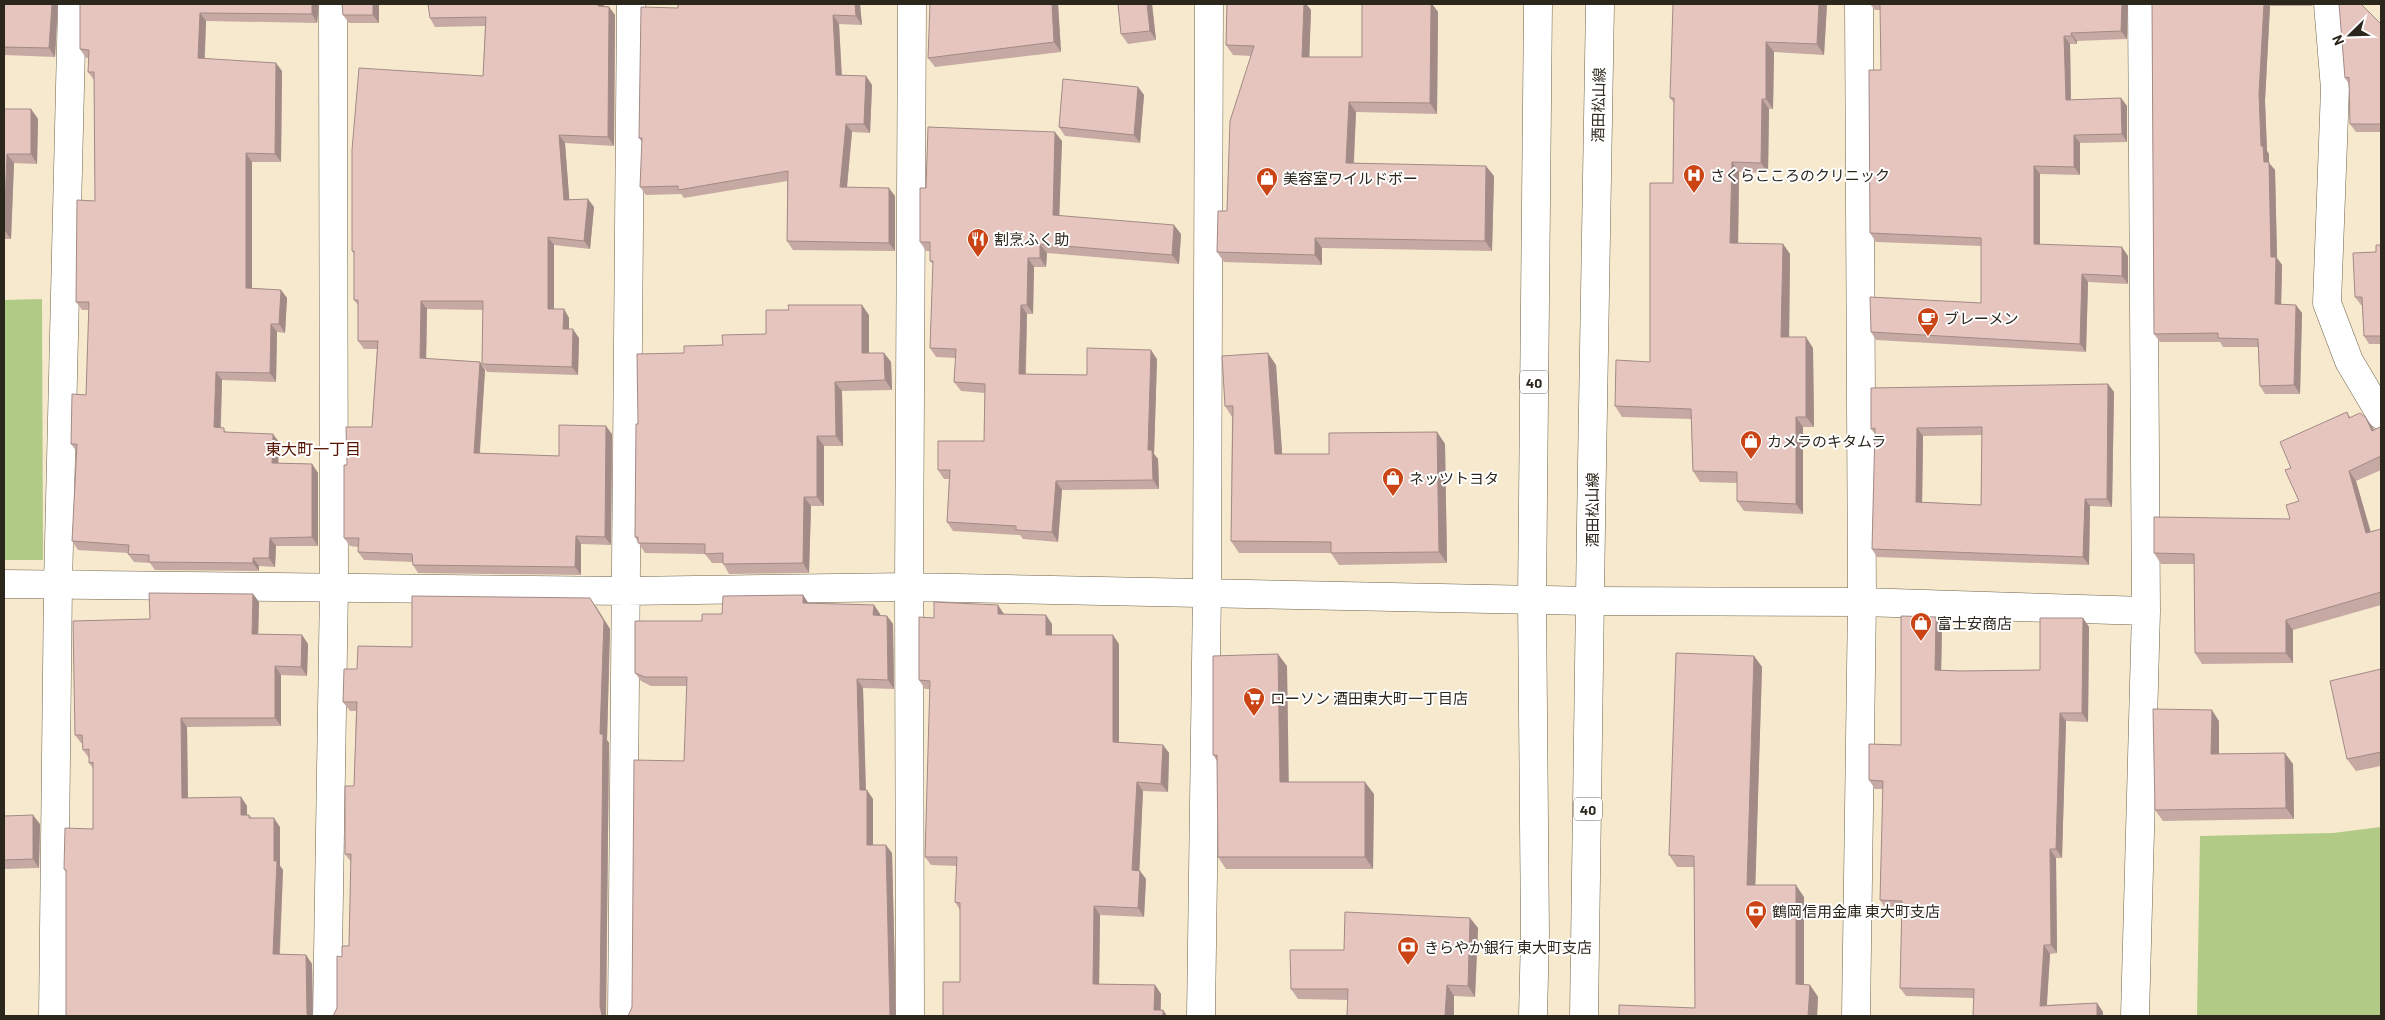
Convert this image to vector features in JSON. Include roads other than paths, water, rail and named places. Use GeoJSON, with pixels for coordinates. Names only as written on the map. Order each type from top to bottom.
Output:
{"type":"FeatureCollection","features":[{"type":"Feature","properties":{"kind":"street"},"geometry":{"type":"LineString","coordinates":[[53,1016],[58,585],[72,4]]}},
{"type":"Feature","properties":{"kind":"street"},"geometry":{"type":"LineString","coordinates":[[327,1016],[334,587],[333,4]]}},
{"type":"Feature","properties":{"kind":"street"},"geometry":{"type":"LineString","coordinates":[[622,1016],[631,4]]}},
{"type":"Feature","properties":{"kind":"street"},"geometry":{"type":"LineString","coordinates":[[910,1016],[909,586],[912,4]]}},
{"type":"Feature","properties":{"kind":"street"},"geometry":{"type":"LineString","coordinates":[[1201,1016],[1207,592],[1209,4]]}},
{"type":"Feature","properties":{"kind":"street","name":"40"},"geometry":{"type":"LineString","coordinates":[[1533,1016],[1535,934],[1532,600],[1538,4]]}},
{"type":"Feature","properties":{"kind":"street","name":"酒田松山線"},"geometry":{"type":"LineString","coordinates":[[1584,1016],[1591,601],[1594,247],[1600,4]]}},
{"type":"Feature","properties":{"kind":"street"},"geometry":{"type":"LineString","coordinates":[[1856,1016],[1862,602],[1859,4]]}},
{"type":"Feature","properties":{"kind":"street"},"geometry":{"type":"LineString","coordinates":[[2136,1016],[2146,611],[2142,4]]}},
{"type":"Feature","properties":{"kind":"street"},"geometry":{"type":"LineString","coordinates":[[2328,4],[2335,89],[2327,303],[2349,362],[2381,414]]}},
{"type":"Feature","properties":{"kind":"street"},"geometry":{"type":"LineString","coordinates":[[4,584],[626,591],[909,586],[1591,601],[1862,602],[2146,611]]}},
{"type":"Feature","properties":{"kind":"place","name":"さくらこころのクリニック"},"geometry":{"type":"Point","coordinates":[1694,194]}},
{"type":"Feature","properties":{"kind":"place","name":"美容室ワイルドボー"},"geometry":{"type":"Point","coordinates":[1267,197]}},
{"type":"Feature","properties":{"kind":"place","name":"割烹ふく助"},"geometry":{"type":"Point","coordinates":[978,258]}},
{"type":"Feature","properties":{"kind":"place","name":"ブレーメン"},"geometry":{"type":"Point","coordinates":[1928,337]}},
{"type":"Feature","properties":{"kind":"place","name":"カメラのキタムラ"},"geometry":{"type":"Point","coordinates":[1751,460]}},
{"type":"Feature","properties":{"kind":"place","name":"ネッツトヨタ"},"geometry":{"type":"Point","coordinates":[1393,497]}},
{"type":"Feature","properties":{"kind":"place","name":"富士安商店"},"geometry":{"type":"Point","coordinates":[1921,642]}},
{"type":"Feature","properties":{"kind":"place","name":"ローソン 酒田東大町一丁目店"},"geometry":{"type":"Point","coordinates":[1254,717]}},
{"type":"Feature","properties":{"kind":"place","name":"鶴岡信用金庫 東大町支店"},"geometry":{"type":"Point","coordinates":[1756,930]}},
{"type":"Feature","properties":{"kind":"place","name":"きらやか銀行 東大町支店"},"geometry":{"type":"Point","coordinates":[1408,966]}},
{"type":"Feature","properties":{"kind":"district","name":"東大町一丁目"},"geometry":{"type":"Point","coordinates":[313,448]}}]}
